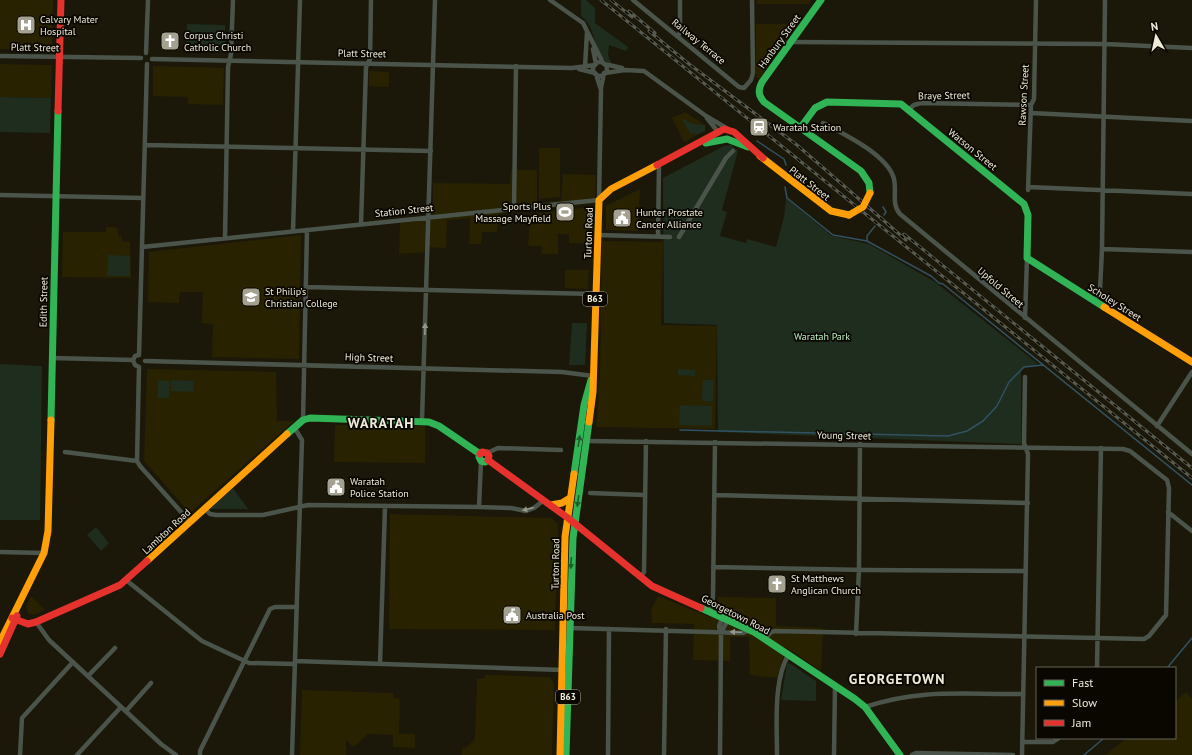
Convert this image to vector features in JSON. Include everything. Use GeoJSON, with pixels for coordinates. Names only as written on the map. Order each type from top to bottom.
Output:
{"type":"FeatureCollection","features":[{"type":"Feature","properties":{"kind":"main road","name":"Edith Street"},"geometry":{"type":"LineString","coordinates":[[0,642],[14,618],[44,553],[48,531],[60,0]]}},
{"type":"Feature","properties":{"kind":"main road","name":"Hanbury Street"},"geometry":{"type":"LineString","coordinates":[[801,127],[764,102],[759,94],[760,84],[821,0]]}},
{"type":"Feature","properties":{"kind":"main road","name":"Braye Street"},"geometry":{"type":"LineString","coordinates":[[801,127],[817,107],[829,101],[895,102],[908,110]]}},
{"type":"Feature","properties":{"kind":"main road","name":"Watson Street"},"geometry":{"type":"LineString","coordinates":[[908,110],[1024,204],[1028,211],[1027,258]]}},
{"type":"Feature","properties":{"kind":"main road","name":"Platt Street"},"geometry":{"type":"LineString","coordinates":[[740,140],[831,212],[850,215],[858,212],[864,206],[870,193],[869,183],[861,171],[801,127]]}},
{"type":"Feature","properties":{"kind":"main road"},"geometry":{"type":"LineString","coordinates":[[599,200],[611,189],[718,132],[728,129],[740,140]]}},
{"type":"Feature","properties":{"kind":"main road"},"geometry":{"type":"LineString","coordinates":[[718,132],[729,134],[740,140]]}},
{"type":"Feature","properties":{"kind":"main road"},"geometry":{"type":"LineString","coordinates":[[658,165],[718,138],[740,140]]}},
{"type":"Feature","properties":{"kind":"main road","name":"Turton Road"},"geometry":{"type":"LineString","coordinates":[[566,755],[574,524],[593,392],[592,376],[599,200]]}},
{"type":"Feature","properties":{"kind":"main road","name":"Scholey Street"},"geometry":{"type":"LineString","coordinates":[[1027,258],[1191,360]]}},
{"type":"Feature","properties":{"kind":"main road","name":"Turton Road"},"geometry":{"type":"LineString","coordinates":[[560,755],[564,609],[563,569],[570,498],[587,391],[592,376]]}},
{"type":"Feature","properties":{"kind":"main road","name":"Georgetown Road"},"geometry":{"type":"LineString","coordinates":[[306,419],[422,420],[439,426],[551,505],[652,586],[750,630],[789,654],[865,707],[900,755]]}},
{"type":"Feature","properties":{"kind":"main road","name":"Lambton Road"},"geometry":{"type":"LineString","coordinates":[[36,622],[120,585],[294,427],[306,419]]}},
{"type":"Feature","properties":{"kind":"main road"},"geometry":{"type":"LineString","coordinates":[[551,505],[562,503],[570,498]]}},
{"type":"Feature","properties":{"kind":"main road"},"geometry":{"type":"LineString","coordinates":[[0,654],[14,618],[28,624],[36,622]]}},
{"type":"Feature","properties":{"kind":"street"},"geometry":{"type":"LineString","coordinates":[[147,64],[142,62],[141,58],[146,53],[148,0]]}},
{"type":"Feature","properties":{"kind":"street"},"geometry":{"type":"LineString","coordinates":[[225,238],[226,147],[233,0]]}},
{"type":"Feature","properties":{"kind":"street"},"geometry":{"type":"LineString","coordinates":[[293,231],[300,0]]}},
{"type":"Feature","properties":{"kind":"street"},"geometry":{"type":"LineString","coordinates":[[361,224],[366,70],[370,59],[372,0]]}},
{"type":"Feature","properties":{"kind":"street"},"geometry":{"type":"LineString","coordinates":[[422,420],[435,0]]}},
{"type":"Feature","properties":{"kind":"street"},"geometry":{"type":"LineString","coordinates":[[550,0],[580,20],[586,28],[593,45],[604,63],[606,68],[605,73]]}},
{"type":"Feature","properties":{"kind":"street","name":"Railway Terrace"},"geometry":{"type":"LineString","coordinates":[[634,0],[739,87],[744,88],[751,80],[753,73],[752,0]]}},
{"type":"Feature","properties":{"kind":"street"},"geometry":{"type":"LineString","coordinates":[[678,37],[680,32],[680,0]]}},
{"type":"Feature","properties":{"kind":"street","name":"Rawson Street"},"geometry":{"type":"LineString","coordinates":[[1036,0],[1034,99],[1031,113],[1028,189],[1104,189]]}},
{"type":"Feature","properties":{"kind":"street"},"geometry":{"type":"LineString","coordinates":[[1095,301],[1100,290],[1104,189],[1105,0]]}},
{"type":"Feature","properties":{"kind":"street"},"geometry":{"type":"LineString","coordinates":[[585,66],[586,28]]}},
{"type":"Feature","properties":{"kind":"street"},"geometry":{"type":"LineString","coordinates":[[791,42],[1105,44],[1192,48]]}},
{"type":"Feature","properties":{"kind":"street"},"geometry":{"type":"LineString","coordinates":[[593,45],[595,73],[600,75],[628,70],[643,70],[706,116],[728,129]]}},
{"type":"Feature","properties":{"kind":"street"},"geometry":{"type":"LineString","coordinates":[[146,53],[150,55],[152,59],[151,62],[147,64]]}},
{"type":"Feature","properties":{"kind":"street","name":"Platt Street"},"geometry":{"type":"LineString","coordinates":[[0,56],[141,58]]}},
{"type":"Feature","properties":{"kind":"street","name":"Platt Street"},"geometry":{"type":"LineString","coordinates":[[152,59],[516,66],[572,68],[595,73]]}},
{"type":"Feature","properties":{"kind":"street"},"geometry":{"type":"LineString","coordinates":[[595,64],[604,63],[628,70]]}},
{"type":"Feature","properties":{"kind":"street"},"geometry":{"type":"LineString","coordinates":[[139,355],[147,64]]}},
{"type":"Feature","properties":{"kind":"street","name":"Platt Street"},"geometry":{"type":"LineString","coordinates":[[572,68],[595,64]]}},
{"type":"Feature","properties":{"kind":"street"},"geometry":{"type":"LineString","coordinates":[[514,209],[516,66]]}},
{"type":"Feature","properties":{"kind":"street","name":"Turton Road"},"geometry":{"type":"LineString","coordinates":[[595,73],[601,90]]}},
{"type":"Feature","properties":{"kind":"street","name":"Turton Road"},"geometry":{"type":"LineString","coordinates":[[599,200],[601,90],[605,73]]}},
{"type":"Feature","properties":{"kind":"street","name":"Braye Street"},"geometry":{"type":"LineString","coordinates":[[908,110],[918,103],[1032,105]]}},
{"type":"Feature","properties":{"kind":"street"},"geometry":{"type":"LineString","coordinates":[[1031,113],[1192,121]]}},
{"type":"Feature","properties":{"kind":"street"},"geometry":{"type":"LineString","coordinates":[[706,116],[718,132]]}},
{"type":"Feature","properties":{"kind":"street","name":"Upfold Street"},"geometry":{"type":"LineString","coordinates":[[823,123],[848,136],[885,163],[894,179],[895,204],[898,212],[1192,454]]}},
{"type":"Feature","properties":{"kind":"street"},"geometry":{"type":"LineString","coordinates":[[145,145],[431,151]]}},
{"type":"Feature","properties":{"kind":"street"},"geometry":{"type":"LineString","coordinates":[[679,236],[726,158],[733,151]]}},
{"type":"Feature","properties":{"kind":"street"},"geometry":{"type":"LineString","coordinates":[[658,165],[658,236]]}},
{"type":"Feature","properties":{"kind":"street"},"geometry":{"type":"LineString","coordinates":[[1104,189],[1192,194]]}},
{"type":"Feature","properties":{"kind":"street"},"geometry":{"type":"LineString","coordinates":[[0,195],[143,198]]}},
{"type":"Feature","properties":{"kind":"street","name":"Station Street"},"geometry":{"type":"LineString","coordinates":[[142,247],[599,200]]}},
{"type":"Feature","properties":{"kind":"street"},"geometry":{"type":"LineString","coordinates":[[306,419],[304,365],[307,230]]}},
{"type":"Feature","properties":{"kind":"street"},"geometry":{"type":"LineString","coordinates":[[597,235],[670,237]]}},
{"type":"Feature","properties":{"kind":"street"},"geometry":{"type":"LineString","coordinates":[[1102,249],[1192,252]]}},
{"type":"Feature","properties":{"kind":"street"},"geometry":{"type":"LineString","coordinates":[[1025,318],[1027,258]]}},
{"type":"Feature","properties":{"kind":"street"},"geometry":{"type":"LineString","coordinates":[[306,287],[595,294]]}},
{"type":"Feature","properties":{"kind":"street"},"geometry":{"type":"LineString","coordinates":[[133,360],[135,356],[139,355]]}},
{"type":"Feature","properties":{"kind":"street"},"geometry":{"type":"LineString","coordinates":[[139,355],[143,357],[145,361],[143,365],[139,367]]}},
{"type":"Feature","properties":{"kind":"street"},"geometry":{"type":"LineString","coordinates":[[52,358],[133,360]]}},
{"type":"Feature","properties":{"kind":"street"},"geometry":{"type":"LineString","coordinates":[[133,360],[135,365],[139,367]]}},
{"type":"Feature","properties":{"kind":"street","name":"High Street"},"geometry":{"type":"LineString","coordinates":[[145,361],[562,372],[592,376]]}},
{"type":"Feature","properties":{"kind":"street"},"geometry":{"type":"LineString","coordinates":[[139,367],[137,461],[190,522]]}},
{"type":"Feature","properties":{"kind":"street"},"geometry":{"type":"LineString","coordinates":[[1157,426],[1192,372]]}},
{"type":"Feature","properties":{"kind":"street"},"geometry":{"type":"LineString","coordinates":[[1022,755],[1028,503],[1028,454],[1024,442],[1025,377]]}},
{"type":"Feature","properties":{"kind":"street"},"geometry":{"type":"LineString","coordinates":[[292,755],[302,440],[294,427]]}},
{"type":"Feature","properties":{"kind":"street","name":"Young Street"},"geometry":{"type":"LineString","coordinates":[[587,440],[1101,448],[1130,451],[1167,480],[1169,488],[1168,512]]}},
{"type":"Feature","properties":{"kind":"street"},"geometry":{"type":"LineString","coordinates":[[640,577],[644,572],[646,441]]}},
{"type":"Feature","properties":{"kind":"street"},"geometry":{"type":"LineString","coordinates":[[710,611],[712,605],[715,442]]}},
{"type":"Feature","properties":{"kind":"street"},"geometry":{"type":"LineString","coordinates":[[856,634],[861,498],[860,444]]}},
{"type":"Feature","properties":{"kind":"street"},"geometry":{"type":"LineString","coordinates":[[479,507],[484,457],[498,448],[561,450]]}},
{"type":"Feature","properties":{"kind":"street"},"geometry":{"type":"LineString","coordinates":[[1097,667],[1101,448]]}},
{"type":"Feature","properties":{"kind":"street"},"geometry":{"type":"LineString","coordinates":[[65,452],[137,461]]}},
{"type":"Feature","properties":{"kind":"street"},"geometry":{"type":"LineString","coordinates":[[590,494],[645,495]]}},
{"type":"Feature","properties":{"kind":"street"},"geometry":{"type":"LineString","coordinates":[[714,495],[1028,503]]}},
{"type":"Feature","properties":{"kind":"street"},"geometry":{"type":"LineString","coordinates":[[204,508],[210,514],[216,515],[263,515],[308,505],[479,507],[511,508],[526,511],[534,508],[544,500]]}},
{"type":"Feature","properties":{"kind":"street"},"geometry":{"type":"LineString","coordinates":[[380,664],[385,507]]}},
{"type":"Feature","properties":{"kind":"street"},"geometry":{"type":"LineString","coordinates":[[1168,512],[1192,531]]}},
{"type":"Feature","properties":{"kind":"street"},"geometry":{"type":"LineString","coordinates":[[765,639],[770,632],[775,631],[856,634],[1144,639],[1149,636],[1166,615],[1168,512]]}},
{"type":"Feature","properties":{"kind":"street"},"geometry":{"type":"LineString","coordinates":[[0,552],[44,553]]}},
{"type":"Feature","properties":{"kind":"street"},"geometry":{"type":"LineString","coordinates":[[713,567],[1026,571]]}},
{"type":"Feature","properties":{"kind":"street"},"geometry":{"type":"LineString","coordinates":[[126,580],[202,641],[249,663],[380,664],[563,670]]}},
{"type":"Feature","properties":{"kind":"street"},"geometry":{"type":"LineString","coordinates":[[200,755],[200,751],[270,609],[275,607],[297,607]]}},
{"type":"Feature","properties":{"kind":"street"},"geometry":{"type":"LineString","coordinates":[[720,755],[721,632],[726,619]]}},
{"type":"Feature","properties":{"kind":"street"},"geometry":{"type":"LineString","coordinates":[[36,622],[49,640],[121,707],[176,755]]}},
{"type":"Feature","properties":{"kind":"street"},"geometry":{"type":"LineString","coordinates":[[570,628],[666,629],[743,633],[750,630]]}},
{"type":"Feature","properties":{"kind":"street"},"geometry":{"type":"LineString","coordinates":[[608,755],[609,628]]}},
{"type":"Feature","properties":{"kind":"street"},"geometry":{"type":"LineString","coordinates":[[664,755],[666,629]]}},
{"type":"Feature","properties":{"kind":"street"},"geometry":{"type":"LineString","coordinates":[[88,676],[115,648]]}},
{"type":"Feature","properties":{"kind":"street"},"geometry":{"type":"LineString","coordinates":[[777,755],[778,709],[781,674],[789,654]]}},
{"type":"Feature","properties":{"kind":"street"},"geometry":{"type":"LineString","coordinates":[[20,755],[22,718],[73,662]]}},
{"type":"Feature","properties":{"kind":"street"},"geometry":{"type":"LineString","coordinates":[[126,711],[151,683]]}},
{"type":"Feature","properties":{"kind":"street"},"geometry":{"type":"LineString","coordinates":[[834,755],[835,686]]}},
{"type":"Feature","properties":{"kind":"street"},"geometry":{"type":"LineString","coordinates":[[865,707],[897,698],[920,694],[1023,694]]}},
{"type":"Feature","properties":{"kind":"street"},"geometry":{"type":"LineString","coordinates":[[77,755],[121,707]]}},
{"type":"Feature","properties":{"kind":"street"},"geometry":{"type":"LineString","coordinates":[[1022,742],[1054,742],[1058,739]]}},
{"type":"Feature","properties":{"kind":"street"},"geometry":{"type":"LineString","coordinates":[[912,755],[916,753],[1013,755]]}},
{"type":"Feature","properties":{"kind":"shaded area","name":"Calvary Mater Hospital"},"geometry":{"type":"Polygon","coordinates":[[[0,0],[53,0],[52,50],[0,49],[0,0]]]}},
{"type":"Feature","properties":{"kind":"shaded area"},"geometry":{"type":"Polygon","coordinates":[[[757,0],[811,0],[809,4],[757,4],[757,0]]]}},
{"type":"Feature","properties":{"kind":"shaded area"},"geometry":{"type":"Polygon","coordinates":[[[756,24],[798,24],[759,79],[756,77],[756,24]]]}},
{"type":"Feature","properties":{"kind":"shaded area","name":"Calvary Mater Hospital"},"geometry":{"type":"Polygon","coordinates":[[[0,64],[52,65],[51,98],[0,97],[0,64]]]}},
{"type":"Feature","properties":{"kind":"shaded area"},"geometry":{"type":"Polygon","coordinates":[[[153,66],[224,68],[223,105],[188,104],[188,97],[153,96],[153,66]]]}},
{"type":"Feature","properties":{"kind":"shaded area"},"geometry":{"type":"Polygon","coordinates":[[[369,71],[389,72],[389,87],[369,86],[369,71]]]}},
{"type":"Feature","properties":{"kind":"shaded area"},"geometry":{"type":"Polygon","coordinates":[[[685,112],[705,125],[705,131],[684,142],[672,118],[685,112]]]}},
{"type":"Feature","properties":{"kind":"shaded area"},"geometry":{"type":"Polygon","coordinates":[[[539,148],[560,148],[560,197],[539,199],[539,148]]]}},
{"type":"Feature","properties":{"kind":"shaded area"},"geometry":{"type":"Polygon","coordinates":[[[511,170],[537,170],[537,203],[561,201],[563,174],[596,175],[595,203],[498,214],[497,232],[482,232],[481,244],[469,244],[470,218],[447,220],[446,248],[426,247],[426,252],[399,254],[400,223],[433,219],[433,183],[510,184],[511,170]]]}},
{"type":"Feature","properties":{"kind":"shaded area","name":"Hunter Prostate Cancer Alliance"},"geometry":{"type":"Polygon","coordinates":[[[640,189],[638,231],[606,230],[606,206],[640,189]]]}},
{"type":"Feature","properties":{"kind":"shaded area"},"geometry":{"type":"Polygon","coordinates":[[[591,207],[590,244],[569,243],[569,234],[554,234],[558,235],[558,254],[542,254],[541,246],[528,246],[530,214],[591,207]]]}},
{"type":"Feature","properties":{"kind":"shaded area"},"geometry":{"type":"Polygon","coordinates":[[[106,227],[115,227],[118,229],[118,236],[122,236],[122,241],[130,242],[131,278],[62,277],[63,232],[106,232],[106,227]]]}},
{"type":"Feature","properties":{"kind":"shaded area","name":"St Philip’s Christian College"},"geometry":{"type":"Polygon","coordinates":[[[301,235],[299,359],[212,357],[213,324],[202,323],[203,292],[180,292],[179,303],[148,302],[149,252],[301,235]]]}},
{"type":"Feature","properties":{"kind":"shaded area"},"geometry":{"type":"Polygon","coordinates":[[[602,241],[663,242],[661,325],[717,326],[715,429],[596,427],[600,375],[602,241]]]}},
{"type":"Feature","properties":{"kind":"shaded area"},"geometry":{"type":"Polygon","coordinates":[[[565,270],[589,270],[588,289],[565,288],[565,270]]]}},
{"type":"Feature","properties":{"kind":"shaded area"},"geometry":{"type":"Polygon","coordinates":[[[147,369],[276,372],[277,421],[294,421],[190,513],[144,461],[147,369]]]}},
{"type":"Feature","properties":{"kind":"shaded area"},"geometry":{"type":"Polygon","coordinates":[[[335,425],[425,426],[425,463],[334,462],[335,425]]]}},
{"type":"Feature","properties":{"kind":"shaded area"},"geometry":{"type":"Polygon","coordinates":[[[390,514],[551,518],[558,524],[555,630],[389,629],[390,514]]]}},
{"type":"Feature","properties":{"kind":"shaded area"},"geometry":{"type":"Polygon","coordinates":[[[31,596],[45,610],[34,615],[28,613],[26,606],[31,596]]]}},
{"type":"Feature","properties":{"kind":"shaded area"},"geometry":{"type":"Polygon","coordinates":[[[658,596],[710,617],[717,606],[718,597],[776,598],[776,626],[823,628],[821,671],[786,647],[777,678],[750,675],[749,637],[730,637],[730,661],[693,660],[694,624],[652,623],[651,610],[658,596]]]}},
{"type":"Feature","properties":{"kind":"shaded area"},"geometry":{"type":"Polygon","coordinates":[[[485,675],[550,677],[554,684],[552,755],[462,755],[462,748],[467,747],[475,739],[477,679],[485,678],[485,675]]]}},
{"type":"Feature","properties":{"kind":"shaded area"},"geometry":{"type":"Polygon","coordinates":[[[302,690],[393,693],[394,698],[400,699],[399,734],[415,734],[415,748],[393,747],[393,735],[368,734],[355,746],[352,746],[346,740],[346,755],[300,755],[302,690]]]}},
{"type":"Feature","properties":{"kind":"shaded area"},"geometry":{"type":"Polygon","coordinates":[[[1186,692],[1192,699],[1192,755],[1105,755],[1126,739],[1176,739],[1176,700],[1186,692]]]}},
{"type":"Feature","properties":{"kind":"green space"},"geometry":{"type":"Polygon","coordinates":[[[581,0],[586,0],[595,8],[595,23],[628,47],[626,51],[609,45],[608,55],[612,65],[601,56],[590,28],[581,16],[581,0]]]}},
{"type":"Feature","properties":{"kind":"green space"},"geometry":{"type":"Polygon","coordinates":[[[187,24],[225,25],[225,52],[186,51],[187,24]]]}},
{"type":"Feature","properties":{"kind":"green space"},"geometry":{"type":"Polygon","coordinates":[[[0,97],[51,98],[50,133],[0,132],[0,97]]]}},
{"type":"Feature","properties":{"kind":"green space"},"geometry":{"type":"Polygon","coordinates":[[[684,119],[693,124],[705,125],[705,131],[696,135],[694,133],[691,135],[682,120],[684,119]]]}},
{"type":"Feature","properties":{"kind":"green space","name":"Waratah Park"},"geometry":{"type":"Polygon","coordinates":[[[731,145],[738,151],[722,210],[727,212],[720,236],[746,243],[747,239],[776,247],[784,217],[786,198],[832,236],[869,244],[935,282],[1038,364],[1021,369],[1021,444],[718,432],[717,325],[664,323],[663,178],[724,146],[731,145]]]}},
{"type":"Feature","properties":{"kind":"green space"},"geometry":{"type":"Polygon","coordinates":[[[108,255],[130,256],[130,276],[107,276],[108,255]]]}},
{"type":"Feature","properties":{"kind":"green space"},"geometry":{"type":"Polygon","coordinates":[[[572,323],[587,323],[585,365],[569,365],[572,323]]]}},
{"type":"Feature","properties":{"kind":"green space"},"geometry":{"type":"Polygon","coordinates":[[[0,364],[42,366],[40,520],[0,520],[0,364]]]}},
{"type":"Feature","properties":{"kind":"green space"},"geometry":{"type":"Polygon","coordinates":[[[678,369],[695,370],[695,376],[678,375],[678,369]]]}},
{"type":"Feature","properties":{"kind":"green space"},"geometry":{"type":"Polygon","coordinates":[[[158,380],[170,381],[169,398],[157,398],[158,380]]]}},
{"type":"Feature","properties":{"kind":"green space"},"geometry":{"type":"Polygon","coordinates":[[[171,380],[194,381],[193,392],[171,391],[171,380]]]}},
{"type":"Feature","properties":{"kind":"green space"},"geometry":{"type":"Polygon","coordinates":[[[703,380],[714,380],[713,402],[702,401],[703,380]]]}},
{"type":"Feature","properties":{"kind":"green space"},"geometry":{"type":"Polygon","coordinates":[[[680,405],[712,406],[712,426],[679,425],[680,405]]]}},
{"type":"Feature","properties":{"kind":"green space"},"geometry":{"type":"Polygon","coordinates":[[[233,488],[248,509],[210,509],[233,488]]]}},
{"type":"Feature","properties":{"kind":"green space"},"geometry":{"type":"Polygon","coordinates":[[[96,527],[109,543],[101,551],[87,535],[96,527]]]}},
{"type":"Feature","properties":{"kind":"green space"},"geometry":{"type":"Polygon","coordinates":[[[789,663],[816,681],[816,701],[781,700],[787,664],[789,663]]]}},
{"type":"Feature","properties":{"kind":"waterway"},"geometry":{"type":"LineString","coordinates":[[757,141],[784,159],[786,165]]}},
{"type":"Feature","properties":{"kind":"waterway"},"geometry":{"type":"LineString","coordinates":[[785,187],[787,198],[833,235],[867,241],[943,284],[1192,485]]}},
{"type":"Feature","properties":{"kind":"waterway"},"geometry":{"type":"LineString","coordinates":[[883,207],[886,212],[884,215]]}},
{"type":"Feature","properties":{"kind":"waterway"},"geometry":{"type":"LineString","coordinates":[[867,241],[867,236],[875,226]]}},
{"type":"Feature","properties":{"kind":"waterway"},"geometry":{"type":"LineString","coordinates":[[680,430],[948,436],[967,431],[983,421],[997,406],[1009,382],[1024,367],[1043,365]]}},
{"type":"Feature","properties":{"kind":"waterway"},"geometry":{"type":"LineString","coordinates":[[1168,667],[1192,638]]}},
{"type":"Feature","properties":{"kind":"waterway"},"geometry":{"type":"LineString","coordinates":[[1084,755],[1103,739]]}},
{"type":"Feature","properties":{"kind":"railway"},"geometry":{"type":"LineString","coordinates":[[601,0],[1192,478]]}},
{"type":"Feature","properties":{"kind":"railway"},"geometry":{"type":"LineString","coordinates":[[611,0],[632,17]]}},
{"type":"Feature","properties":{"kind":"railway"},"geometry":{"type":"LineString","coordinates":[[629,11],[655,33]]}},
{"type":"Feature","properties":{"kind":"railway"},"geometry":{"type":"LineString","coordinates":[[649,31],[689,64],[797,145],[906,240]]}},
{"type":"Feature","properties":{"kind":"railway"},"geometry":{"type":"LineString","coordinates":[[904,234],[1192,468]]}},
{"type":"Feature","properties":{"kind":"traffic: fast"},"geometry":{"type":"LineString","coordinates":[[821,0],[762,82],[759,90],[760,95],[764,102],[861,171],[869,183],[870,193]]}},
{"type":"Feature","properties":{"kind":"traffic: fast"},"geometry":{"type":"LineString","coordinates":[[801,127],[815,108],[827,102],[901,104],[1024,204],[1028,215],[1027,258],[1104,307]]}},
{"type":"Feature","properties":{"kind":"traffic: fast"},"geometry":{"type":"LineString","coordinates":[[51,420],[58,111]]}},
{"type":"Feature","properties":{"kind":"traffic: fast"},"geometry":{"type":"LineString","coordinates":[[706,143],[727,139],[748,147]]}},
{"type":"Feature","properties":{"kind":"traffic: fast"},"geometry":{"type":"LineString","coordinates":[[574,474],[584,405],[591,380]]}},
{"type":"Feature","properties":{"kind":"traffic: fast"},"geometry":{"type":"LineString","coordinates":[[287,434],[303,420],[310,418],[429,422],[439,426],[480,454]]}},
{"type":"Feature","properties":{"kind":"traffic: fast"},"geometry":{"type":"LineString","coordinates":[[566,755],[573,538],[589,422]]}},
{"type":"Feature","properties":{"kind":"traffic: fast"},"geometry":{"type":"LineString","coordinates":[[480,454],[479,457],[481,461],[485,462],[488,460]]}},
{"type":"Feature","properties":{"kind":"traffic: fast"},"geometry":{"type":"LineString","coordinates":[[701,608],[754,632],[855,699],[865,707],[900,755]]}},
{"type":"Feature","properties":{"kind":"traffic: slow"},"geometry":{"type":"LineString","coordinates":[[760,156],[831,211],[849,215]]}},
{"type":"Feature","properties":{"kind":"traffic: slow"},"geometry":{"type":"LineString","coordinates":[[589,422],[593,392],[599,200],[611,189],[657,165]]}},
{"type":"Feature","properties":{"kind":"traffic: slow"},"geometry":{"type":"LineString","coordinates":[[849,215],[863,207],[870,193]]}},
{"type":"Feature","properties":{"kind":"traffic: slow"},"geometry":{"type":"LineString","coordinates":[[1104,307],[1192,362]]}},
{"type":"Feature","properties":{"kind":"traffic: slow"},"geometry":{"type":"LineString","coordinates":[[0,642],[44,553],[48,531],[51,420]]}},
{"type":"Feature","properties":{"kind":"traffic: slow"},"geometry":{"type":"LineString","coordinates":[[147,561],[287,434]]}},
{"type":"Feature","properties":{"kind":"traffic: slow"},"geometry":{"type":"LineString","coordinates":[[560,755],[565,537],[574,474]]}},
{"type":"Feature","properties":{"kind":"traffic: slow"},"geometry":{"type":"LineString","coordinates":[[551,505],[562,503],[570,498]]}},
{"type":"Feature","properties":{"kind":"traffic: jam"},"geometry":{"type":"LineString","coordinates":[[58,111],[61,0]]}},
{"type":"Feature","properties":{"kind":"traffic: jam"},"geometry":{"type":"LineString","coordinates":[[657,165],[724,129],[734,132],[763,158]]}},
{"type":"Feature","properties":{"kind":"traffic: jam"},"geometry":{"type":"LineString","coordinates":[[480,454],[482,452],[487,453],[489,456],[488,460]]}},
{"type":"Feature","properties":{"kind":"traffic: jam"},"geometry":{"type":"LineString","coordinates":[[488,460],[568,518],[652,586],[701,608]]}},
{"type":"Feature","properties":{"kind":"traffic: jam"},"geometry":{"type":"LineString","coordinates":[[12,618],[28,624],[36,622],[120,585],[147,561]]}},
{"type":"Feature","properties":{"kind":"traffic: jam"},"geometry":{"type":"LineString","coordinates":[[0,654],[17,616]]}},
{"type":"Feature","properties":{"kind":"place","name":"Calvary Mater Hospital"},"geometry":{"type":"Point","coordinates":[26,25]}},
{"type":"Feature","properties":{"kind":"place","name":"Corpus Christi Catholic Church"},"geometry":{"type":"Point","coordinates":[170,41]}},
{"type":"Feature","properties":{"kind":"place","name":"Waratah Station"},"geometry":{"type":"Point","coordinates":[759,127]}},
{"type":"Feature","properties":{"kind":"place","name":"Sports Plus Massage Mayfield"},"geometry":{"type":"Point","coordinates":[565,212]}},
{"type":"Feature","properties":{"kind":"place","name":"Hunter Prostate Cancer Alliance"},"geometry":{"type":"Point","coordinates":[622,218]}},
{"type":"Feature","properties":{"kind":"place","name":"St Philip’s Christian College"},"geometry":{"type":"Point","coordinates":[251,297]}},
{"type":"Feature","properties":{"kind":"place","name":"Waratah Police Station"},"geometry":{"type":"Point","coordinates":[336,487]}},
{"type":"Feature","properties":{"kind":"place","name":"St Matthews Anglican Church"},"geometry":{"type":"Point","coordinates":[777,584]}},
{"type":"Feature","properties":{"kind":"place","name":"Australia Post"},"geometry":{"type":"Point","coordinates":[512,615]}},
{"type":"Feature","properties":{"kind":"district","name":"WARATAH"},"geometry":{"type":"Point","coordinates":[381,423]}},
{"type":"Feature","properties":{"kind":"district","name":"GEORGETOWN"},"geometry":{"type":"Point","coordinates":[897,679]}}]}
